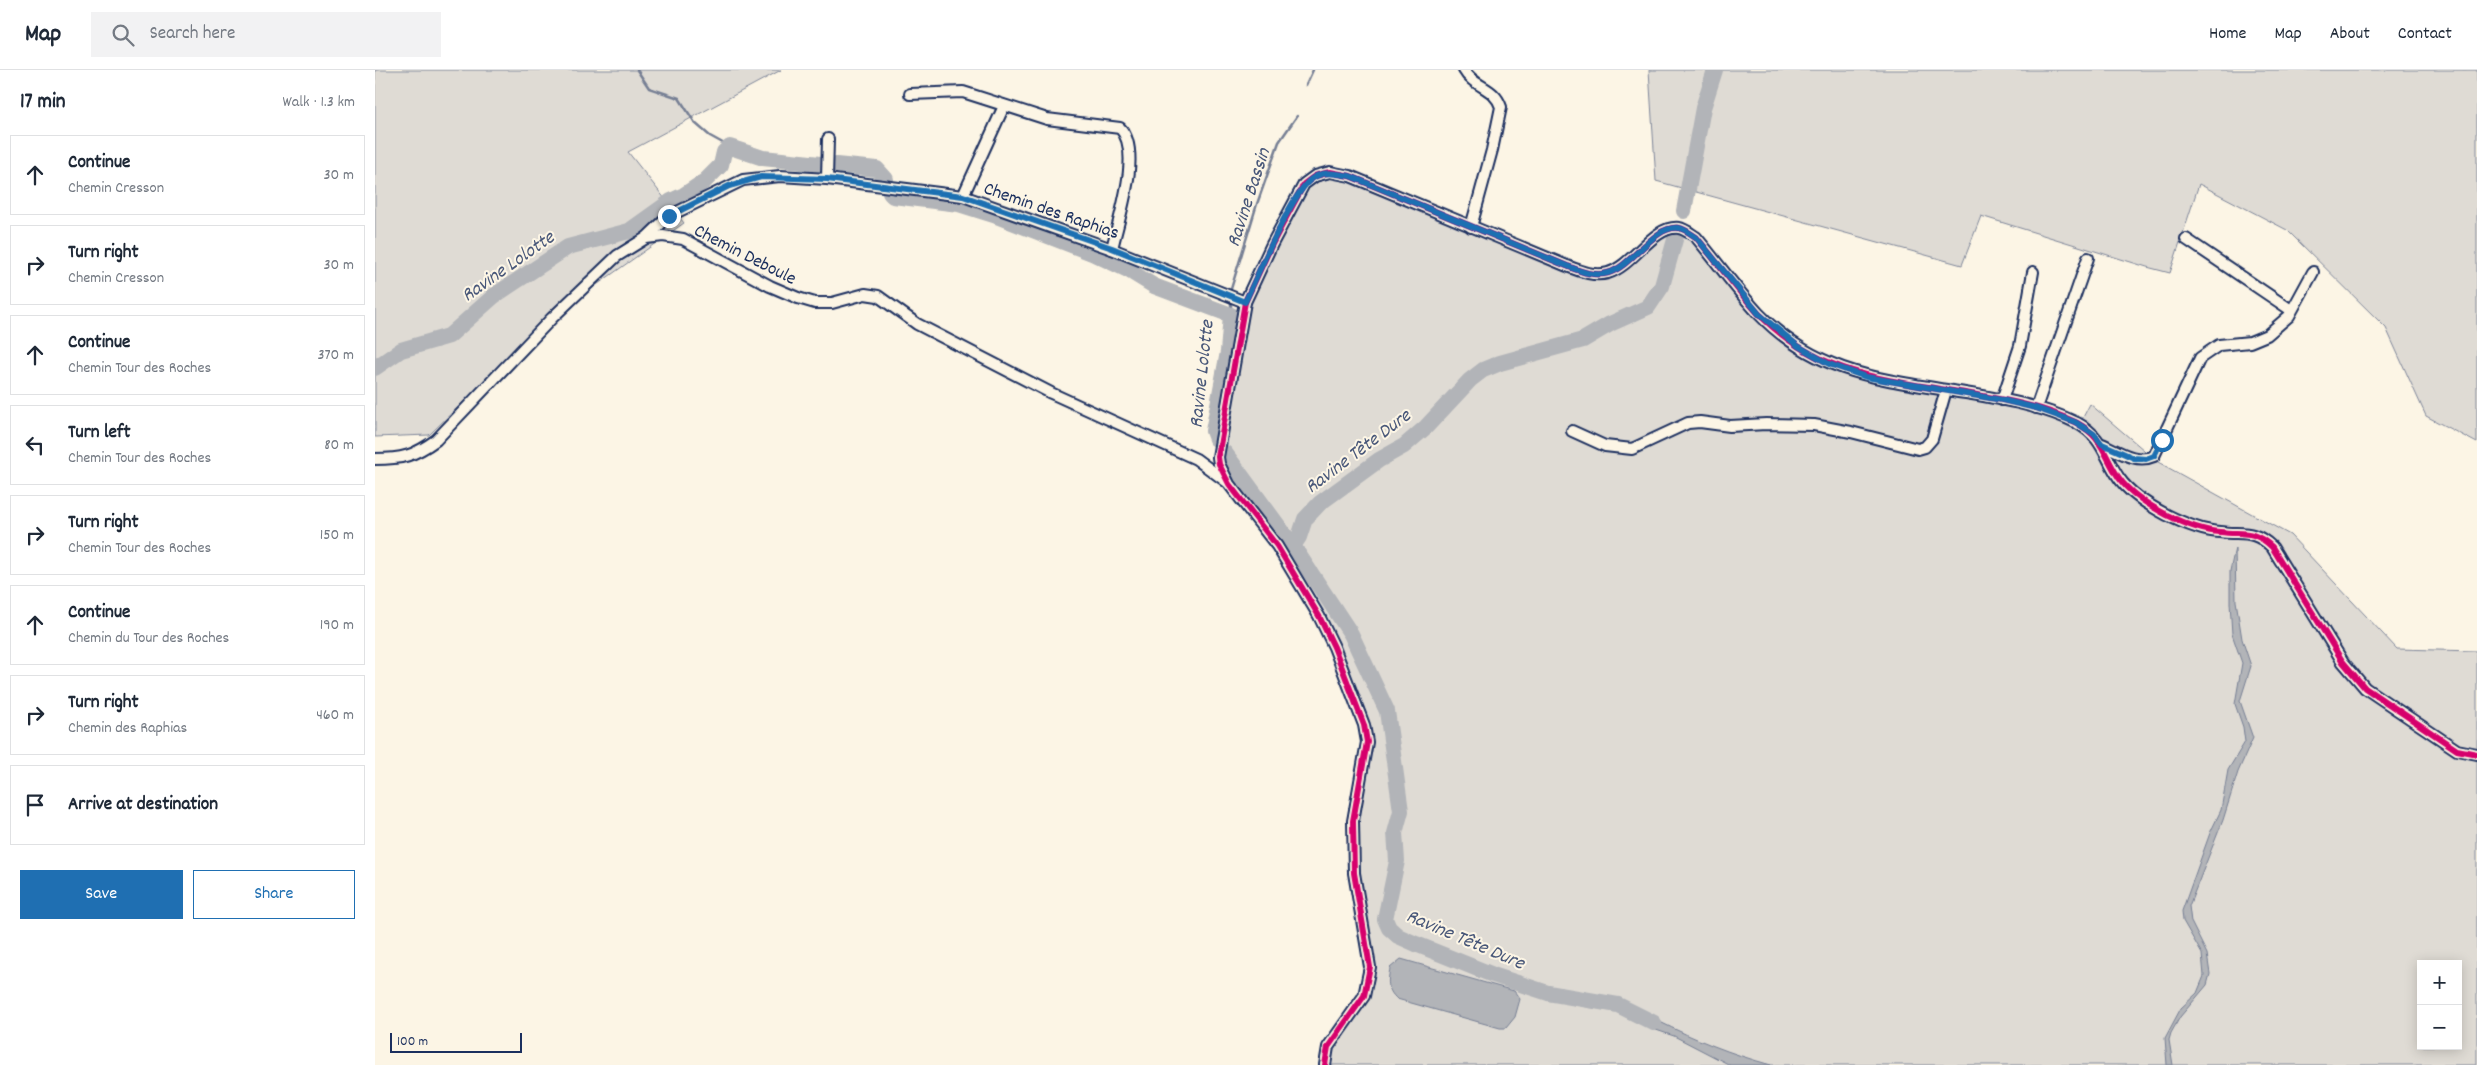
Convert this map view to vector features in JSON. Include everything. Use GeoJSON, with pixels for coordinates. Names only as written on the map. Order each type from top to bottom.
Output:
{"type":"FeatureCollection","features":[{"type":"Feature","properties":{"kind":"street"},"geometry":{"type":"LineString","coordinates":[[1463,70],[1476,83],[1493,92],[1501,107],[1492,150],[1471,227]]}},
{"type":"Feature","properties":{"kind":"street"},"geometry":{"type":"LineString","coordinates":[[910,94],[963,92],[1004,106],[1063,122],[1120,128],[1125,133],[1129,154],[1129,176],[1112,248]]}},
{"type":"Feature","properties":{"kind":"street"},"geometry":{"type":"LineString","coordinates":[[963,196],[1004,106]]}},
{"type":"Feature","properties":{"kind":"street"},"geometry":{"type":"LineString","coordinates":[[827,179],[828,139]]}},
{"type":"Feature","properties":{"kind":"street"},"geometry":{"type":"LineString","coordinates":[[1325,1065],[1328,1047],[1364,996],[1370,967],[1354,873],[1353,821],[1367,742],[1364,725],[1334,647],[1290,566],[1229,484],[1219,464],[1218,449],[1245,302],[1272,244],[1304,184],[1315,176],[1330,172],[1350,176],[1567,266],[1596,274],[1620,268],[1657,235],[1671,229],[1684,230],[1696,237],[1759,314],[1798,346],[1829,364],[1866,377],[2002,400],[2036,408],[2079,425],[2094,434],[2102,444],[2119,478],[2128,489],[2158,510],[2183,522],[2211,530],[2241,532],[2261,537],[2272,547],[2343,662],[2365,688],[2441,741],[2457,750],[2477,754]]}},
{"type":"Feature","properties":{"kind":"street","name":"Chemin des Raphias"},"geometry":{"type":"LineString","coordinates":[[646,238],[669,216],[743,180],[780,176],[827,179],[963,196],[1112,248],[1245,302]]}},
{"type":"Feature","properties":{"kind":"street","name":"Chemin Deboule"},"geometry":{"type":"LineString","coordinates":[[375,459],[397,459],[411,455],[419,452],[436,440],[591,279],[617,256],[646,238],[663,236],[683,239],[769,286],[815,303],[832,303],[865,294],[878,296],[917,324],[1051,393],[1196,459],[1229,484]]}},
{"type":"Feature","properties":{"kind":"street"},"geometry":{"type":"LineString","coordinates":[[2186,239],[2290,313]]}},
{"type":"Feature","properties":{"kind":"street"},"geometry":{"type":"LineString","coordinates":[[2036,408],[2088,258]]}},
{"type":"Feature","properties":{"kind":"street"},"geometry":{"type":"LineString","coordinates":[[2002,400],[2020,346],[2033,272]]}},
{"type":"Feature","properties":{"kind":"street"},"geometry":{"type":"LineString","coordinates":[[2102,444],[2134,458],[2146,459],[2154,456],[2200,358],[2219,345],[2250,342],[2267,335],[2290,313],[2313,272]]}},
{"type":"Feature","properties":{"kind":"street"},"geometry":{"type":"LineString","coordinates":[[1572,431],[1605,446],[1632,449],[1688,424],[1700,422],[1730,426],[1766,424],[1814,425],[1918,449],[1925,447],[1932,440],[1946,390]]}},
{"type":"Feature","properties":{"kind":"shaded area"},"geometry":{"type":"Polygon","coordinates":[[[375,70],[781,70],[628,152],[684,223],[550,318],[429,435],[375,437],[375,70]]]}},
{"type":"Feature","properties":{"kind":"shaded area"},"geometry":{"type":"Polygon","coordinates":[[[1649,70],[2477,70],[2477,443],[2426,416],[2386,328],[2287,230],[2199,184],[2170,273],[1981,216],[1962,265],[1656,181],[1649,70]]]}},
{"type":"Feature","properties":{"kind":"shaded area"},"geometry":{"type":"Polygon","coordinates":[[[1330,172],[1567,266],[1608,273],[1658,235],[1684,230],[1759,314],[1829,364],[2002,400],[2079,425],[2090,404],[2158,462],[2290,535],[2397,649],[2477,651],[2477,1065],[1325,1065],[1324,1061],[1364,996],[1370,967],[1366,947],[1353,821],[1367,742],[1319,616],[1229,484],[1218,457],[1245,302],[1304,184],[1330,172]]]}},
{"type":"Feature","properties":{"kind":"shaded area"},"geometry":{"type":"Polygon","coordinates":[[[2235,548],[2236,601],[2242,639],[2251,666],[2240,701],[2253,738],[2238,772],[2223,820],[2189,906],[2191,922],[2207,954],[2210,974],[2207,985],[2180,1017],[2171,1033],[2169,1040],[2173,1065],[2167,1065],[2165,1038],[2181,1008],[2197,993],[2204,976],[2202,954],[2183,921],[2182,911],[2210,833],[2221,810],[2228,770],[2245,742],[2243,727],[2235,704],[2242,663],[2232,634],[2230,603],[2230,571],[2235,548]]]}},
{"type":"Feature","properties":{"kind":"shaded area"},"geometry":{"type":"Polygon","coordinates":[[[1401,959],[1514,991],[1520,999],[1515,1017],[1506,1028],[1500,1028],[1397,999],[1389,988],[1389,977],[1390,968],[1401,959]]]}},
{"type":"Feature","properties":{"kind":"shaded area"},"geometry":{"type":"Polygon","coordinates":[[[1642,1011],[1656,1020],[1699,1040],[1771,1065],[1730,1065],[1674,1036],[1643,1024],[1635,1012],[1642,1011]]]}},
{"type":"Feature","properties":{"kind":"waterway"},"geometry":{"type":"LineString","coordinates":[[637,70],[649,88],[679,98],[695,123],[710,136],[730,147]]}},
{"type":"Feature","properties":{"kind":"waterway","name":"Ravine Bassin"},"geometry":{"type":"LineString","coordinates":[[1306,85],[1313,70]]}},
{"type":"Feature","properties":{"kind":"waterway","name":"Ravine Tête Dure"},"geometry":{"type":"LineString","coordinates":[[1684,211],[1703,108],[1715,70]]}},
{"type":"Feature","properties":{"kind":"waterway","name":"Ravine Bassin"},"geometry":{"type":"LineString","coordinates":[[1231,289],[1257,204],[1279,142],[1297,116]]}},
{"type":"Feature","properties":{"kind":"waterway","name":"Ravine Lolotte"},"geometry":{"type":"LineString","coordinates":[[375,368],[401,350],[449,336],[494,296],[568,247],[629,231],[671,201],[705,181],[721,165],[724,152],[730,147],[763,158],[820,164]]}},
{"type":"Feature","properties":{"kind":"waterway","name":"Ravine Lolotte"},"geometry":{"type":"LineString","coordinates":[[836,165],[877,169],[886,179]]}},
{"type":"Feature","properties":{"kind":"waterway","name":"Ravine Lolotte"},"geometry":{"type":"LineString","coordinates":[[890,193],[893,196],[959,204],[994,215],[1092,253],[1128,270],[1154,286],[1231,315],[1228,352],[1213,431],[1216,439]]}},
{"type":"Feature","properties":{"kind":"waterway","name":"Ravine Tête Dure"},"geometry":{"type":"LineString","coordinates":[[1293,546],[1299,537],[1305,519],[1320,503],[1379,460],[1404,446],[1426,427],[1470,380],[1483,370],[1500,363],[1583,340],[1610,324],[1648,307],[1662,286],[1676,236]]}},
{"type":"Feature","properties":{"kind":"waterway","name":"Ravine Bassin"},"geometry":{"type":"LineString","coordinates":[[1231,303],[1231,315]]}},
{"type":"Feature","properties":{"kind":"waterway","name":"Ravine Tête Dure"},"geometry":{"type":"LineString","coordinates":[[1225,453],[1293,546],[1351,634],[1387,711],[1401,811],[1395,833],[1397,861],[1385,919],[1389,928],[1398,936],[1493,975],[1548,993],[1618,1005],[1654,1023]]}},
{"type":"Feature","properties":{"kind":"cycle path"},"geometry":{"type":"LineString","coordinates":[[1325,1065],[1328,1047],[1364,996],[1370,967],[1354,873],[1353,821],[1367,742],[1364,725],[1334,647],[1319,616],[1277,546],[1229,484],[1219,464],[1218,457],[1245,302],[1272,244],[1304,184],[1315,176],[1330,172],[1350,176],[1567,266],[1592,274],[1603,274],[1617,269],[1660,233],[1670,229],[1679,228],[1686,230],[1696,237],[1750,304],[1779,333],[1801,348],[1824,360],[1848,370],[1873,377],[2032,406],[2077,423],[2086,428],[2098,441],[2124,484],[2147,504],[2179,521],[2193,526],[2206,530],[2254,535],[2265,541],[2272,547],[2343,662],[2365,688],[2457,750],[2477,754]]}},
{"type":"Feature","properties":{"kind":"route"},"geometry":{"type":"LineString","coordinates":[[669,216],[743,180],[761,177],[780,176],[827,179],[963,196],[1112,248],[1245,302],[1272,244],[1304,184],[1315,176],[1330,172],[1350,176],[1567,266],[1596,274],[1607,273],[1620,268],[1657,235],[1678,228],[1696,237],[1759,314],[1798,346],[1829,364],[1866,377],[2002,400],[2036,408],[2075,422],[2094,434],[2102,444],[2134,458],[2146,459],[2154,456],[2162,440]]}}]}
